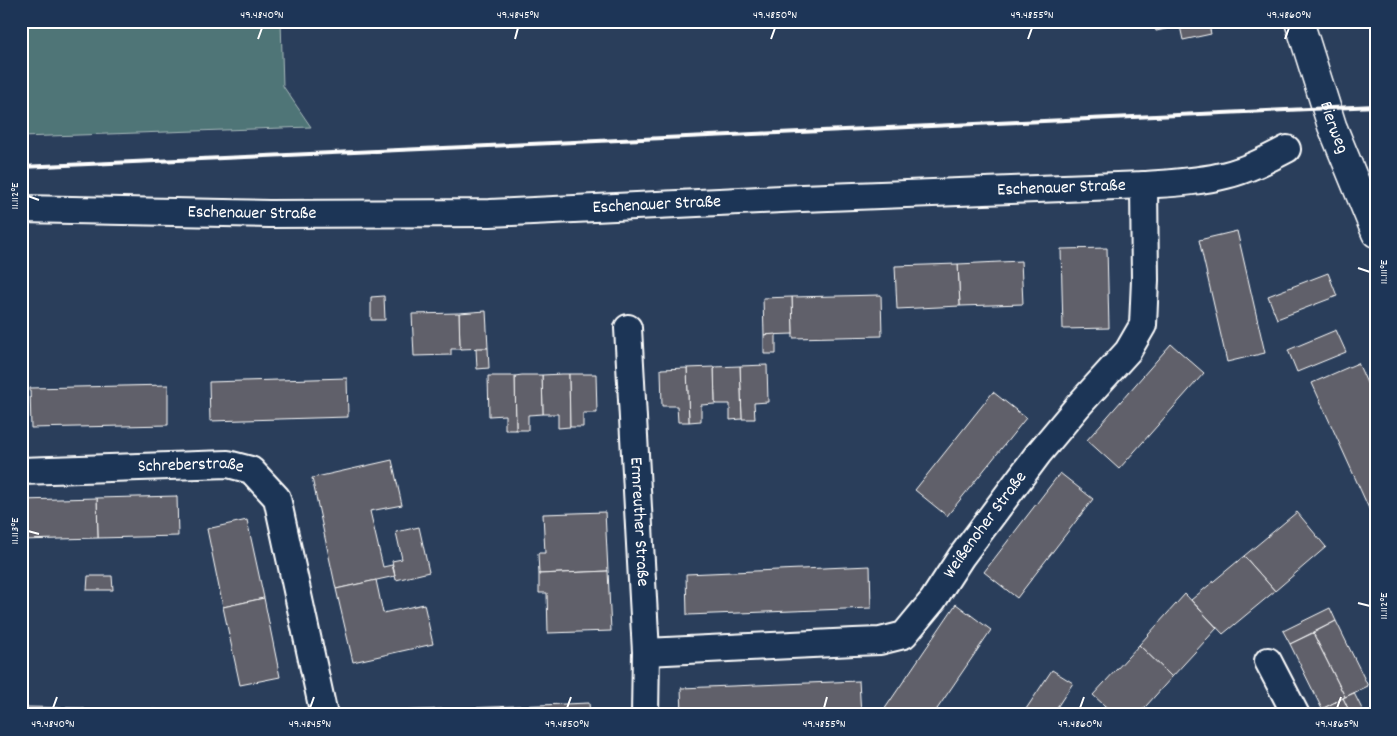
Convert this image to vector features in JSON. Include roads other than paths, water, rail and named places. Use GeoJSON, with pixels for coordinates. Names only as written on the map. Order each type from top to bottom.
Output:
{"type":"FeatureCollection","features":[{"type":"Feature","properties":{"kind":"main road","name":"Bierweg"},"geometry":{"type":"LineString","coordinates":[[1299,21],[1332,126],[1376,233]]}},
{"type":"Feature","properties":{"kind":"street","name":"Eschenauer Straße"},"geometry":{"type":"LineString","coordinates":[[21,209],[269,214],[490,213],[802,198],[1144,185],[1194,181],[1227,175],[1260,163],[1287,149]]}},
{"type":"Feature","properties":{"kind":"street","name":"Weißenoher Straße"},"geometry":{"type":"LineString","coordinates":[[646,652],[880,641],[904,635],[933,600],[961,557],[1038,454],[1128,351],[1143,325],[1145,280],[1144,185]]}},
{"type":"Feature","properties":{"kind":"street","name":"Ermreuther Straße"},"geometry":{"type":"LineString","coordinates":[[628,328],[646,652],[645,715]]}},
{"type":"Feature","properties":{"kind":"street","name":"Schreberstraße"},"geometry":{"type":"LineString","coordinates":[[21,471],[228,464],[251,470],[277,498],[324,715]]}},
{"type":"Feature","properties":{"kind":"street"},"geometry":{"type":"LineString","coordinates":[[1268,661],[1296,715]]}},
{"type":"Feature","properties":{"kind":"railway"},"geometry":{"type":"LineString","coordinates":[[21,167],[1376,106]]}}]}
